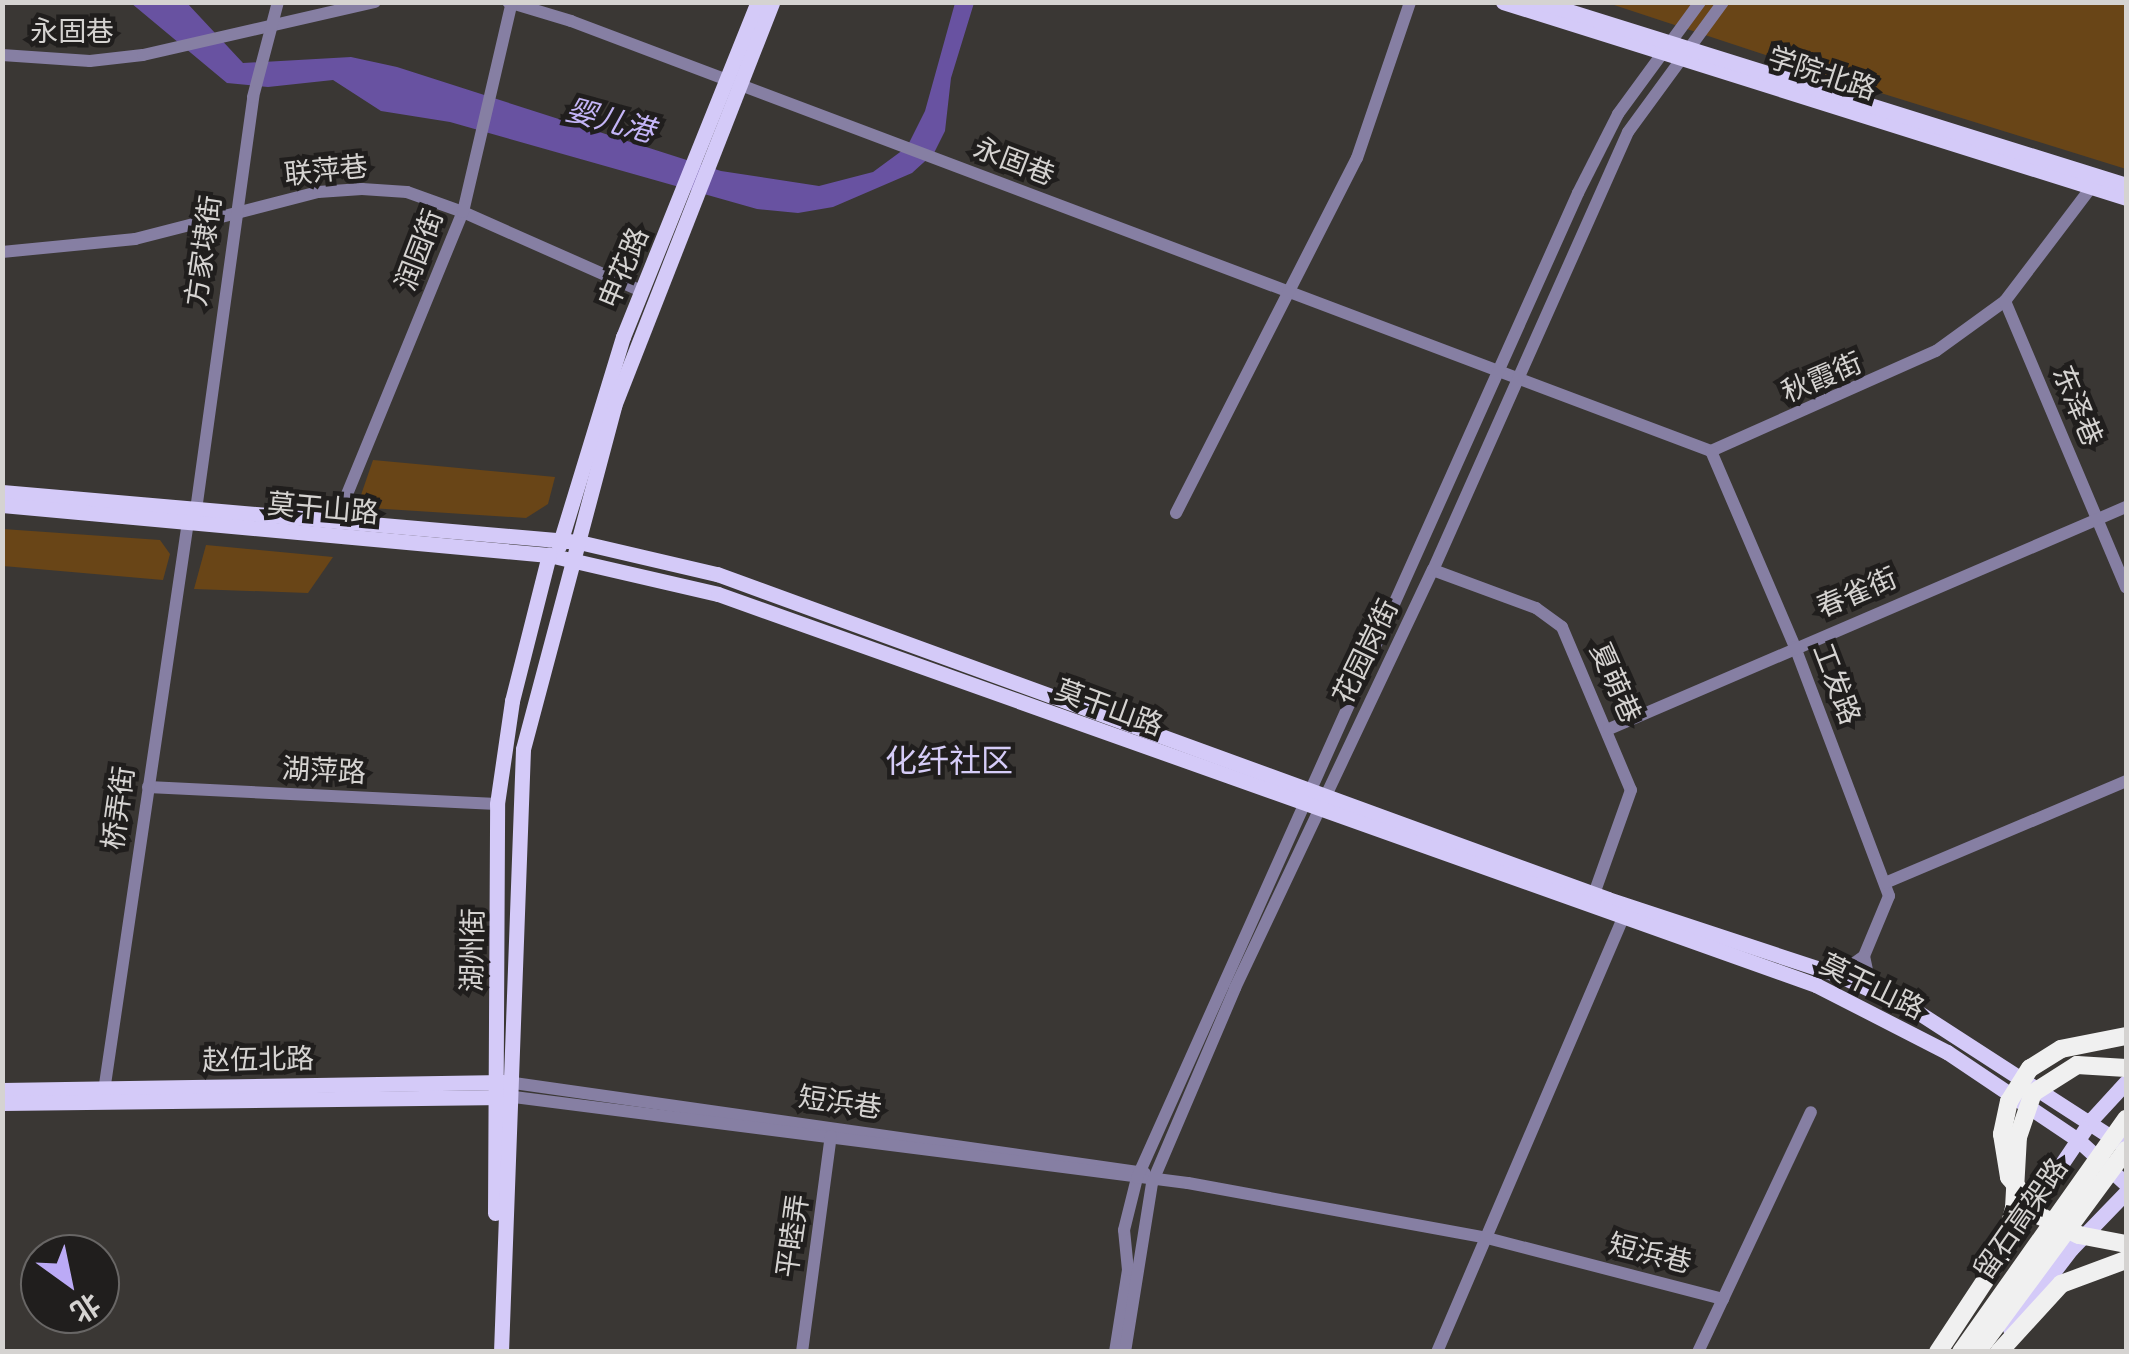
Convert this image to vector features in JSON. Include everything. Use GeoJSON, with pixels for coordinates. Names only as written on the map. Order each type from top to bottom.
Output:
{"type":"FeatureCollection","features":[{"type":"Feature","properties":{"kind":"highway"},"geometry":{"type":"LineString","coordinates":[[2126,1036],[2061,1049],[2030,1068],[2008,1101],[2002,1134],[2009,1176],[2040,1216],[2079,1235],[2126,1244]]}},
{"type":"Feature","properties":{"kind":"highway"},"geometry":{"type":"LineString","coordinates":[[1934,1352],[2002,1255],[2014,1208],[2018,1138],[2033,1093],[2077,1064],[2126,1068]]}},
{"type":"Feature","properties":{"kind":"highway","name":"留石高架路"},"geometry":{"type":"LineString","coordinates":[[1962,1352],[2126,1121]]}},
{"type":"Feature","properties":{"kind":"highway","name":"留石高架路"},"geometry":{"type":"LineString","coordinates":[[1976,1352],[2126,1149]]}},
{"type":"Feature","properties":{"kind":"highway"},"geometry":{"type":"LineString","coordinates":[[1996,1352],[2061,1284],[2126,1260]]}},
{"type":"Feature","properties":{"kind":"main road","name":"申花路"},"geometry":{"type":"LineString","coordinates":[[733,83],[758,2]]}},
{"type":"Feature","properties":{"kind":"main road","name":"申花路"},"geometry":{"type":"LineString","coordinates":[[572,542],[626,367],[687,200],[733,83],[772,2]]}},
{"type":"Feature","properties":{"kind":"main road","name":"学院北路"},"geometry":{"type":"LineString","coordinates":[[1503,2],[1659,56],[1688,51]]}},
{"type":"Feature","properties":{"kind":"main road","name":"学院北路"},"geometry":{"type":"LineString","coordinates":[[1540,2],[1670,41],[1688,51],[2095,183],[2126,198]]}},
{"type":"Feature","properties":{"kind":"main road","name":"学院北路"},"geometry":{"type":"LineString","coordinates":[[2095,183],[2126,185]]}},
{"type":"Feature","properties":{"kind":"main road","name":"申花路"},"geometry":{"type":"LineString","coordinates":[[574,560],[572,542],[606,385],[641,291],[687,200]]}},
{"type":"Feature","properties":{"kind":"main road","name":"莫干山路"},"geometry":{"type":"LineString","coordinates":[[2,492],[549,555],[718,594],[1838,975],[1913,1008],[2092,1119],[2126,1149]]}},
{"type":"Feature","properties":{"kind":"main road","name":"莫干山路"},"geometry":{"type":"LineString","coordinates":[[2,505],[326,519],[572,542],[717,574],[1816,985],[1896,1023],[2078,1140],[2126,1188]]}},
{"type":"Feature","properties":{"kind":"main road"},"geometry":{"type":"LineString","coordinates":[[549,555],[572,542]]}},
{"type":"Feature","properties":{"kind":"main road","name":"湖州街"},"geometry":{"type":"LineString","coordinates":[[500,1352],[497,804],[512,701],[549,555]]}},
{"type":"Feature","properties":{"kind":"main road","name":"湖州街"},"geometry":{"type":"LineString","coordinates":[[491,1352],[514,1090],[521,769],[574,560]]}},
{"type":"Feature","properties":{"kind":"main road"},"geometry":{"type":"LineString","coordinates":[[1934,1352],[2092,1119],[2126,1082]]}},
{"type":"Feature","properties":{"kind":"main road","name":"赵伍北路"},"geometry":{"type":"LineString","coordinates":[[2,1090],[103,1094],[514,1090]]}},
{"type":"Feature","properties":{"kind":"main road","name":"赵伍北路"},"geometry":{"type":"LineString","coordinates":[[2,1103],[103,1094]]}},
{"type":"Feature","properties":{"kind":"main road"},"geometry":{"type":"LineString","coordinates":[[1976,1352],[2126,1139]]}},
{"type":"Feature","properties":{"kind":"main road"},"geometry":{"type":"LineString","coordinates":[[1996,1352],[2071,1250],[2126,1188]]}},
{"type":"Feature","properties":{"kind":"street","name":"方家埭街"},"geometry":{"type":"LineString","coordinates":[[192,516],[252,98],[261,50],[278,2]]}},
{"type":"Feature","properties":{"kind":"street","name":"永固巷"},"geometry":{"type":"LineString","coordinates":[[2,55],[90,61],[143,54],[268,30],[375,2]]}},
{"type":"Feature","properties":{"kind":"street"},"geometry":{"type":"LineString","coordinates":[[1176,513],[1292,295],[1357,158],[1410,2]]}},
{"type":"Feature","properties":{"kind":"street","name":"花园岗街"},"geometry":{"type":"LineString","coordinates":[[1115,1352],[1152,1183],[1578,193],[1618,114],[1700,2]]}},
{"type":"Feature","properties":{"kind":"street","name":"花园岗街"},"geometry":{"type":"LineString","coordinates":[[1125,1352],[1133,1270],[1124,1230],[1139,1175],[1316,800],[1433,570],[1628,132],[1723,2]]}},
{"type":"Feature","properties":{"kind":"street","name":"永固巷"},"geometry":{"type":"LineString","coordinates":[[511,3],[952,165],[1500,374]]}},
{"type":"Feature","properties":{"kind":"street","name":"润园街"},"geometry":{"type":"LineString","coordinates":[[326,519],[343,504],[463,212],[511,3]]}},
{"type":"Feature","properties":{"kind":"street","name":"秋霞街"},"geometry":{"type":"LineString","coordinates":[[1710,451],[1911,366],[2005,300],[2095,183]]}},
{"type":"Feature","properties":{"kind":"street","name":"联萍巷"},"geometry":{"type":"LineString","coordinates":[[2,252],[135,239],[234,212],[362,188],[408,192],[463,212],[641,291]]}},
{"type":"Feature","properties":{"kind":"street","name":"东泽巷"},"geometry":{"type":"LineString","coordinates":[[2005,300],[2126,587]]}},
{"type":"Feature","properties":{"kind":"street"},"geometry":{"type":"LineString","coordinates":[[1500,374],[1710,451]]}},
{"type":"Feature","properties":{"kind":"street","name":"工发路"},"geometry":{"type":"LineString","coordinates":[[1710,451],[1795,647],[1884,883]]}},
{"type":"Feature","properties":{"kind":"street"},"geometry":{"type":"LineString","coordinates":[[343,504],[354,522]]}},
{"type":"Feature","properties":{"kind":"street","name":"春雀街"},"geometry":{"type":"LineString","coordinates":[[1609,728],[2126,507]]}},
{"type":"Feature","properties":{"kind":"street","name":"桥弄街"},"geometry":{"type":"LineString","coordinates":[[103,1094],[192,516]]}},
{"type":"Feature","properties":{"kind":"street","name":"夏萌巷"},"geometry":{"type":"LineString","coordinates":[[1433,570],[1552,616],[1609,728],[1631,790],[1594,894]]}},
{"type":"Feature","properties":{"kind":"street"},"geometry":{"type":"LineString","coordinates":[[1838,975],[1864,956],[1889,896],[1884,883],[2126,781]]}},
{"type":"Feature","properties":{"kind":"street","name":"湖萍路"},"geometry":{"type":"LineString","coordinates":[[148,787],[497,804]]}},
{"type":"Feature","properties":{"kind":"street"},"geometry":{"type":"LineString","coordinates":[[1437,1352],[1624,916]]}},
{"type":"Feature","properties":{"kind":"street"},"geometry":{"type":"LineString","coordinates":[[1864,956],[1871,990]]}},
{"type":"Feature","properties":{"kind":"street","name":"短浜巷"},"geometry":{"type":"LineString","coordinates":[[514,1090],[1139,1175]]}},
{"type":"Feature","properties":{"kind":"street"},"geometry":{"type":"LineString","coordinates":[[1698,1352],[1811,1112]]}},
{"type":"Feature","properties":{"kind":"street","name":"平睦弄"},"geometry":{"type":"LineString","coordinates":[[802,1352],[832,1134]]}},
{"type":"Feature","properties":{"kind":"street"},"geometry":{"type":"LineString","coordinates":[[1139,1175],[1152,1183]]}},
{"type":"Feature","properties":{"kind":"street","name":"短浜巷"},"geometry":{"type":"LineString","coordinates":[[1152,1183],[1188,1183],[1486,1238],[1723,1299]]}},
{"type":"Feature","properties":{"kind":"shaded area"},"geometry":{"type":"Polygon","coordinates":[[[131,3],[187,3],[243,63],[351,57],[397,67],[721,171],[819,186],[873,172],[907,147],[925,111],[955,3],[974,3],[951,78],[945,131],[934,153],[912,173],[833,207],[798,213],[757,209],[450,122],[381,111],[333,80],[268,87],[227,83],[131,3]]]}},
{"type":"Feature","properties":{"kind":"shaded area"},"geometry":{"type":"Polygon","coordinates":[[[1608,3],[2126,3],[2126,169],[1884,94],[1608,3]]]}},
{"type":"Feature","properties":{"kind":"shaded area"},"geometry":{"type":"Polygon","coordinates":[[[373,460],[555,477],[548,504],[526,518],[370,508],[360,498],[373,460]]]}},
{"type":"Feature","properties":{"kind":"shaded area"},"geometry":{"type":"Polygon","coordinates":[[[3,529],[160,540],[170,554],[163,580],[3,566],[3,529]]]}},
{"type":"Feature","properties":{"kind":"shaded area"},"geometry":{"type":"Polygon","coordinates":[[[206,545],[333,557],[308,593],[194,589],[206,545]]]}},
{"type":"Feature","properties":{"kind":"district","name":"化纤社区"},"geometry":{"type":"Point","coordinates":[949,761]}},
{"type":"Feature","properties":{"kind":"water label","name":"婴儿港"},"geometry":{"type":"Point","coordinates":[610,121]}}]}
